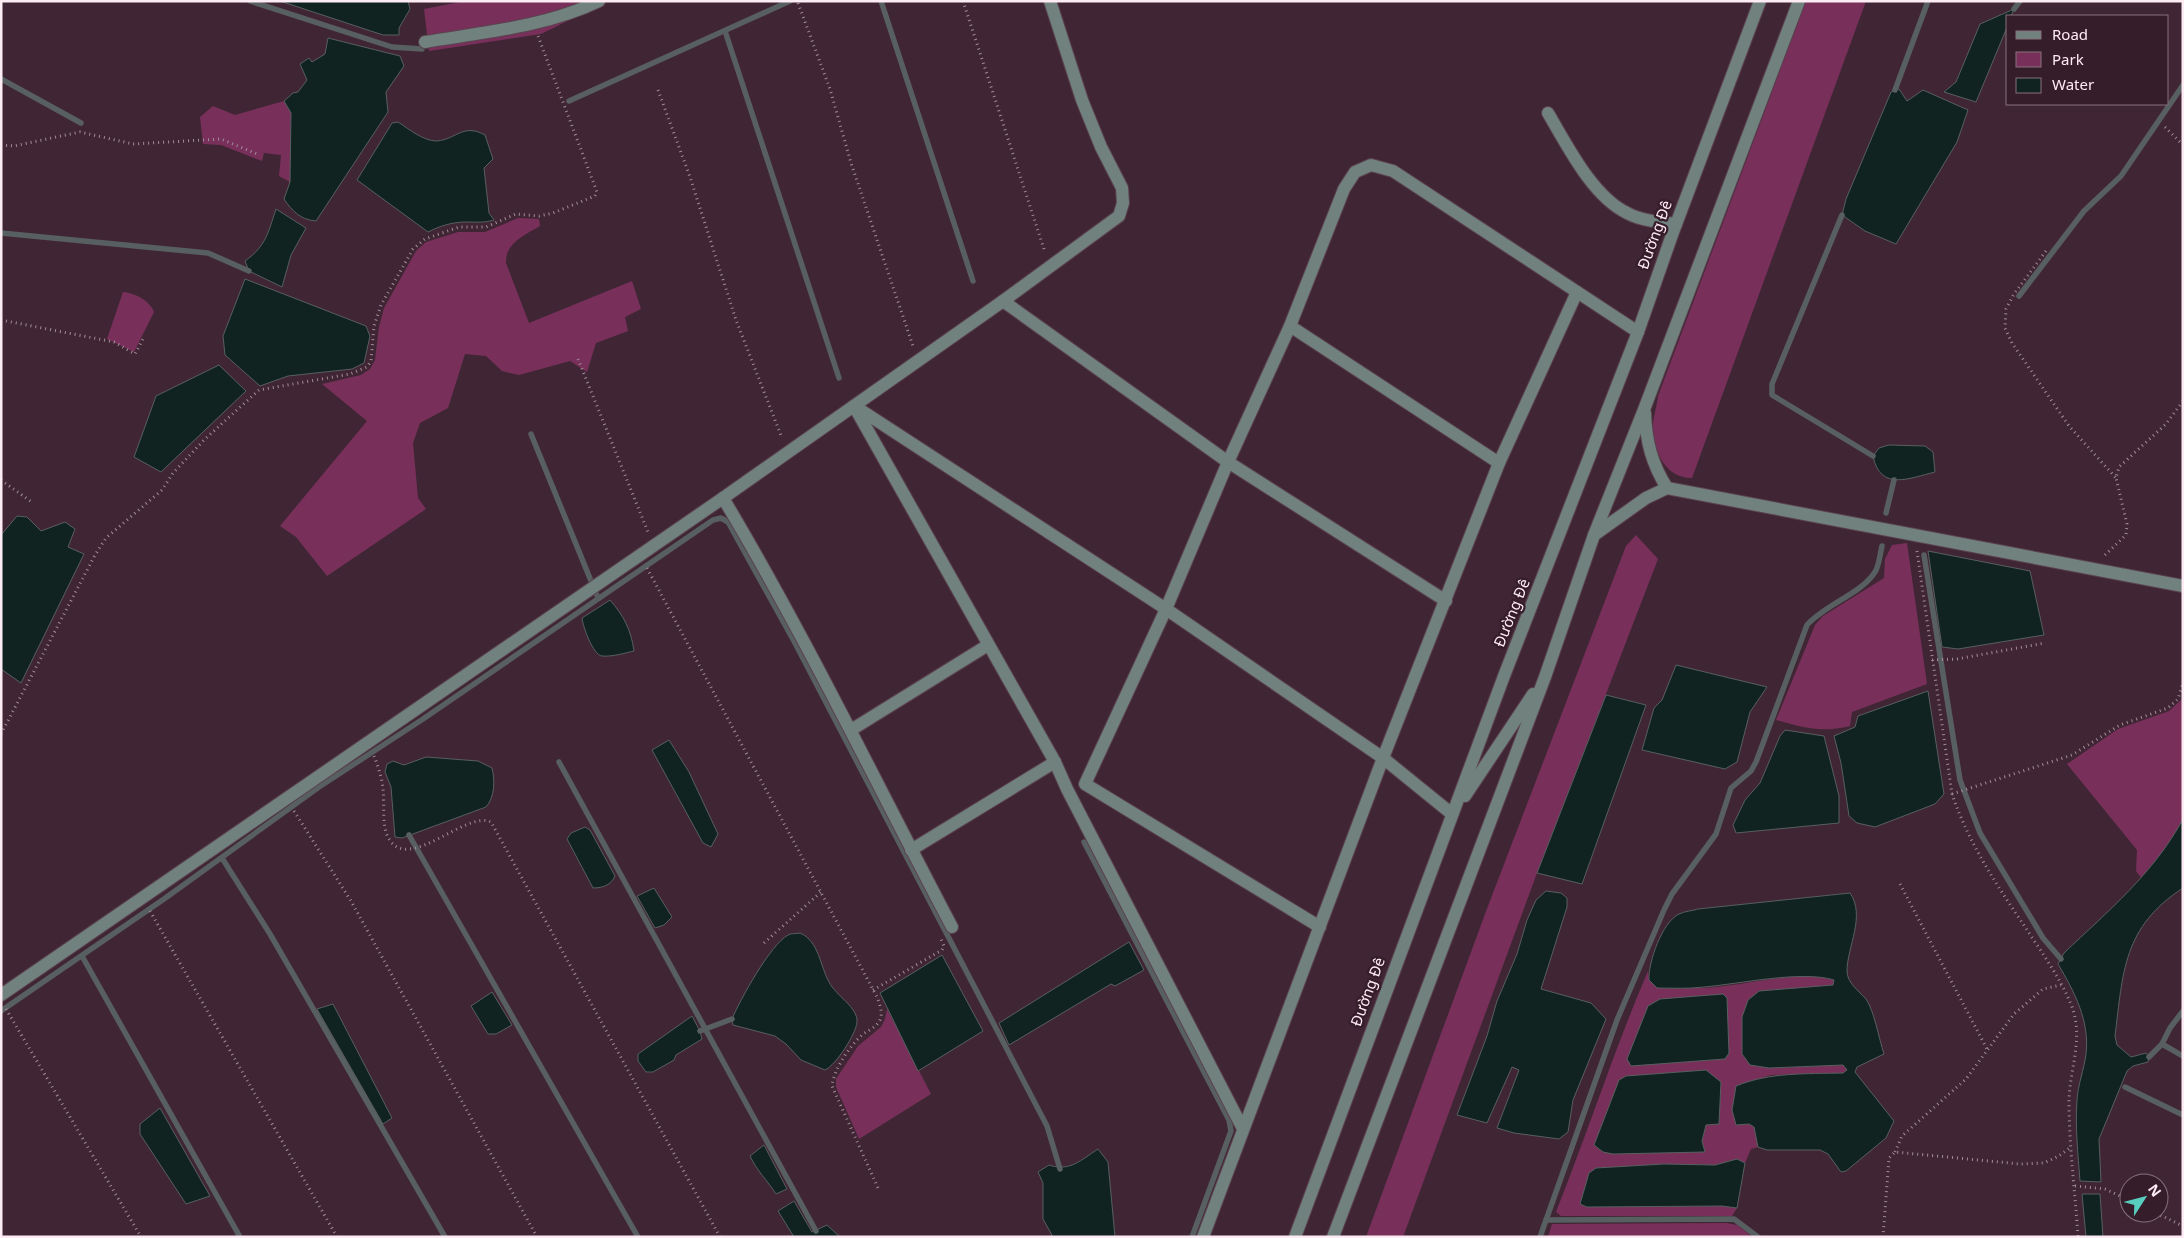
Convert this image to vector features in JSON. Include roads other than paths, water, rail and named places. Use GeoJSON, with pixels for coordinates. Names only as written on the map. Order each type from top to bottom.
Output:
{"type":"FeatureCollection","features":[{"type":"Feature","properties":{"kind":"street"},"geometry":{"type":"LineString","coordinates":[[425,42],[534,24],[560,17],[599,1]]}},
{"type":"Feature","properties":{"kind":"street"},"geometry":{"type":"LineString","coordinates":[[1,995],[723,498],[1003,301],[1108,226],[1119,216],[1124,203],[1122,188],[1101,147],[1082,100],[1050,1]]}},
{"type":"Feature","properties":{"kind":"street","name":"Đường Đê"},"geometry":{"type":"LineString","coordinates":[[1295,1237],[1452,814],[1638,332],[1676,224],[1760,1]]}},
{"type":"Feature","properties":{"kind":"street"},"geometry":{"type":"LineString","coordinates":[[1333,1237],[1544,677],[1594,535],[1645,407],[1798,1]]}},
{"type":"Feature","properties":{"kind":"street"},"geometry":{"type":"LineString","coordinates":[[1548,113],[1589,178],[1606,198],[1626,213],[1646,221],[1676,224]]}},
{"type":"Feature","properties":{"kind":"street"},"geometry":{"type":"LineString","coordinates":[[1085,784],[1166,609],[1228,462],[1290,326],[1344,189],[1356,172],[1371,165],[1393,171],[1638,332]]}},
{"type":"Feature","properties":{"kind":"street"},"geometry":{"type":"LineString","coordinates":[[1203,1237],[1383,758],[1499,463],[1577,292]]}},
{"type":"Feature","properties":{"kind":"street"},"geometry":{"type":"LineString","coordinates":[[1003,301],[1228,462],[1446,601]]}},
{"type":"Feature","properties":{"kind":"street"},"geometry":{"type":"LineString","coordinates":[[1290,326],[1499,463]]}},
{"type":"Feature","properties":{"kind":"street"},"geometry":{"type":"LineString","coordinates":[[854,406],[1166,609],[1383,758],[1452,814],[1544,677]]}},
{"type":"Feature","properties":{"kind":"street"},"geometry":{"type":"LineString","coordinates":[[854,406],[1055,762],[1067,789],[1243,1129]]}},
{"type":"Feature","properties":{"kind":"street"},"geometry":{"type":"LineString","coordinates":[[1645,407],[1646,435],[1654,466],[1667,488]]}},
{"type":"Feature","properties":{"kind":"street"},"geometry":{"type":"LineString","coordinates":[[1594,535],[1646,498],[1667,488],[2183,586]]}},
{"type":"Feature","properties":{"kind":"street"},"geometry":{"type":"LineString","coordinates":[[723,498],[772,580],[852,730],[911,850],[952,927]]}},
{"type":"Feature","properties":{"kind":"street"},"geometry":{"type":"LineString","coordinates":[[852,730],[988,645]]}},
{"type":"Feature","properties":{"kind":"street"},"geometry":{"type":"LineString","coordinates":[[911,850],[1055,762]]}},
{"type":"Feature","properties":{"kind":"street"},"geometry":{"type":"LineString","coordinates":[[1067,789],[1085,784],[1320,927]]}},
{"type":"Feature","properties":{"kind":"water"},"geometry":{"type":"Polygon","coordinates":[[[280,1],[408,1],[410,9],[399,28],[399,35],[383,35],[280,1]]]}},
{"type":"Feature","properties":{"kind":"water"},"geometry":{"type":"Polygon","coordinates":[[[2014,9],[2011,15],[2006,15],[2006,30],[1976,102],[1944,92],[1956,82],[1980,24],[2014,9]]]}},
{"type":"Feature","properties":{"kind":"water"},"geometry":{"type":"Polygon","coordinates":[[[328,38],[400,56],[404,66],[386,92],[388,112],[316,221],[306,219],[297,214],[284,199],[290,182],[291,113],[284,101],[293,93],[298,92],[307,80],[300,64],[309,58],[312,62],[325,54],[328,38]]]}},
{"type":"Feature","properties":{"kind":"water"},"geometry":{"type":"Polygon","coordinates":[[[1899,89],[1907,101],[1923,90],[1968,110],[1957,142],[1896,244],[1865,231],[1842,215],[1846,199],[1891,92],[1899,89]]]}},
{"type":"Feature","properties":{"kind":"water"},"geometry":{"type":"Polygon","coordinates":[[[398,122],[416,134],[437,141],[465,131],[485,135],[493,159],[484,168],[489,213],[494,220],[461,222],[442,226],[428,232],[357,180],[392,123],[398,122]]]}},
{"type":"Feature","properties":{"kind":"water"},"geometry":{"type":"Polygon","coordinates":[[[276,209],[306,228],[291,255],[282,287],[249,271],[245,261],[262,244],[276,209]]]}},
{"type":"Feature","properties":{"kind":"water"},"geometry":{"type":"Polygon","coordinates":[[[245,279],[366,326],[370,336],[364,363],[352,369],[288,376],[260,386],[225,355],[223,336],[245,279]]]}},
{"type":"Feature","properties":{"kind":"water"},"geometry":{"type":"Polygon","coordinates":[[[219,365],[246,391],[161,472],[134,457],[156,396],[219,365]]]}},
{"type":"Feature","properties":{"kind":"water"},"geometry":{"type":"Polygon","coordinates":[[[1889,445],[1925,446],[1933,452],[1935,472],[1897,480],[1882,475],[1873,456],[1879,448],[1889,445]]]}},
{"type":"Feature","properties":{"kind":"water"},"geometry":{"type":"Polygon","coordinates":[[[17,516],[27,517],[41,531],[65,522],[75,529],[68,547],[84,554],[21,683],[1,669],[1,535],[17,516]]]}},
{"type":"Feature","properties":{"kind":"water"},"geometry":{"type":"Polygon","coordinates":[[[1928,551],[2030,571],[2044,635],[1958,649],[1942,647],[1928,551]]]}},
{"type":"Feature","properties":{"kind":"water"},"geometry":{"type":"Polygon","coordinates":[[[610,600],[626,624],[634,651],[602,656],[592,646],[586,634],[582,618],[610,600]]]}},
{"type":"Feature","properties":{"kind":"water"},"geometry":{"type":"Polygon","coordinates":[[[1676,665],[1767,687],[1750,712],[1737,762],[1725,769],[1642,750],[1654,708],[1662,700],[1676,665]]]}},
{"type":"Feature","properties":{"kind":"water"},"geometry":{"type":"Polygon","coordinates":[[[1928,691],[1944,794],[1935,804],[1875,827],[1857,823],[1849,816],[1841,763],[1834,736],[1855,727],[1858,716],[1928,691]]]}},
{"type":"Feature","properties":{"kind":"water"},"geometry":{"type":"Polygon","coordinates":[[[1606,695],[1646,705],[1582,884],[1537,873],[1606,695]]]}},
{"type":"Feature","properties":{"kind":"water"},"geometry":{"type":"Polygon","coordinates":[[[1785,730],[1824,736],[1839,796],[1839,823],[1736,833],[1733,825],[1745,800],[1760,783],[1780,736],[1785,730]]]}},
{"type":"Feature","properties":{"kind":"water"},"geometry":{"type":"Polygon","coordinates":[[[669,740],[689,772],[718,834],[711,847],[703,843],[652,750],[669,740]]]}},
{"type":"Feature","properties":{"kind":"water"},"geometry":{"type":"Polygon","coordinates":[[[426,757],[478,761],[492,768],[494,778],[493,793],[486,807],[402,838],[395,837],[391,787],[385,772],[387,764],[393,761],[404,765],[426,757]]]}},
{"type":"Feature","properties":{"kind":"water"},"geometry":{"type":"Polygon","coordinates":[[[2183,819],[2183,888],[2163,903],[2148,919],[2137,935],[2124,971],[2121,991],[2115,1036],[2117,1045],[2131,1057],[2146,1053],[2149,1057],[2148,1062],[2133,1066],[2127,1071],[2099,1139],[2101,1182],[2080,1181],[2076,1110],[2086,1054],[2086,1030],[2080,1007],[2058,964],[2064,953],[2144,874],[2171,839],[2183,819]]]}},
{"type":"Feature","properties":{"kind":"water"},"geometry":{"type":"Polygon","coordinates":[[[585,827],[590,830],[615,876],[609,884],[603,887],[593,888],[567,839],[571,833],[585,827]]]}},
{"type":"Feature","properties":{"kind":"water"},"geometry":{"type":"Polygon","coordinates":[[[654,888],[672,917],[664,925],[655,928],[637,896],[654,888]]]}},
{"type":"Feature","properties":{"kind":"water"},"geometry":{"type":"Polygon","coordinates":[[[1546,891],[1561,893],[1567,898],[1567,907],[1541,989],[1591,1003],[1606,1019],[1573,1100],[1568,1132],[1559,1139],[1514,1133],[1497,1128],[1519,1070],[1512,1067],[1487,1123],[1457,1115],[1487,1036],[1497,1001],[1517,954],[1527,920],[1536,900],[1546,891]]]}},
{"type":"Feature","properties":{"kind":"water"},"geometry":{"type":"Polygon","coordinates":[[[1850,893],[1854,902],[1856,921],[1847,971],[1851,983],[1869,1004],[1884,1054],[1857,1067],[1855,1072],[1894,1121],[1886,1138],[1846,1171],[1841,1172],[1828,1154],[1820,1150],[1767,1150],[1758,1147],[1754,1127],[1749,1124],[1736,1125],[1732,1110],[1736,1086],[1749,1081],[1775,1076],[1843,1073],[1847,1070],[1843,1065],[1769,1068],[1750,1065],[1742,1054],[1742,1017],[1748,1000],[1759,991],[1833,985],[1834,980],[1805,976],[1704,987],[1657,988],[1649,980],[1649,973],[1657,944],[1662,934],[1673,918],[1681,913],[1698,909],[1850,893]]]}},
{"type":"Feature","properties":{"kind":"water"},"geometry":{"type":"Polygon","coordinates":[[[800,933],[815,948],[829,982],[854,1011],[857,1022],[840,1056],[825,1070],[801,1060],[786,1044],[775,1036],[733,1025],[732,1019],[736,1010],[764,961],[789,934],[800,933]]]}},
{"type":"Feature","properties":{"kind":"water"},"geometry":{"type":"Polygon","coordinates":[[[1129,942],[1144,970],[1115,986],[1111,984],[1009,1045],[999,1023],[1129,942]]]}},
{"type":"Feature","properties":{"kind":"water"},"geometry":{"type":"Polygon","coordinates":[[[942,955],[983,1031],[918,1071],[880,993],[942,955]]]}},
{"type":"Feature","properties":{"kind":"water"},"geometry":{"type":"Polygon","coordinates":[[[492,992],[512,1025],[496,1034],[488,1034],[471,1006],[492,992]]]}},
{"type":"Feature","properties":{"kind":"water"},"geometry":{"type":"Polygon","coordinates":[[[1723,994],[1727,998],[1729,1053],[1725,1059],[1631,1066],[1627,1059],[1648,1006],[1660,999],[1723,994]]]}},
{"type":"Feature","properties":{"kind":"water"},"geometry":{"type":"Polygon","coordinates":[[[333,1004],[392,1118],[383,1124],[317,1009],[333,1004]]]}},
{"type":"Feature","properties":{"kind":"water"},"geometry":{"type":"Polygon","coordinates":[[[692,1016],[702,1039],[676,1055],[674,1060],[653,1072],[646,1072],[638,1061],[638,1054],[692,1016]]]}},
{"type":"Feature","properties":{"kind":"water"},"geometry":{"type":"Polygon","coordinates":[[[1706,1070],[1721,1082],[1719,1124],[1706,1125],[1702,1141],[1705,1152],[1613,1154],[1603,1152],[1594,1145],[1619,1080],[1626,1076],[1706,1070]]]}},
{"type":"Feature","properties":{"kind":"water"},"geometry":{"type":"Polygon","coordinates":[[[160,1108],[210,1196],[186,1204],[140,1134],[140,1124],[160,1108]]]}},
{"type":"Feature","properties":{"kind":"water"},"geometry":{"type":"Polygon","coordinates":[[[764,1145],[787,1189],[776,1194],[750,1156],[764,1145]]]}},
{"type":"Feature","properties":{"kind":"water"},"geometry":{"type":"Polygon","coordinates":[[[1098,1149],[1108,1162],[1115,1237],[1053,1237],[1043,1219],[1043,1183],[1038,1172],[1049,1165],[1063,1167],[1075,1164],[1098,1149]]]}},
{"type":"Feature","properties":{"kind":"water"},"geometry":{"type":"Polygon","coordinates":[[[1737,1159],[1745,1163],[1737,1208],[1722,1206],[1587,1207],[1580,1204],[1589,1173],[1596,1168],[1664,1164],[1715,1165],[1737,1159]]]}},
{"type":"Feature","properties":{"kind":"water"},"geometry":{"type":"Polygon","coordinates":[[[2082,1194],[2100,1194],[2103,1237],[2086,1237],[2082,1194]]]}},
{"type":"Feature","properties":{"kind":"water"},"geometry":{"type":"Polygon","coordinates":[[[794,1201],[812,1232],[827,1225],[840,1237],[794,1237],[778,1211],[794,1201]]]}},
{"type":"Feature","properties":{"kind":"waterway"},"geometry":{"type":"LineString","coordinates":[[250,1],[392,47],[422,49]]}},
{"type":"Feature","properties":{"kind":"waterway"},"geometry":{"type":"LineString","coordinates":[[569,101],[790,1]]}},
{"type":"Feature","properties":{"kind":"waterway"},"geometry":{"type":"LineString","coordinates":[[881,1],[973,281]]}},
{"type":"Feature","properties":{"kind":"waterway"},"geometry":{"type":"LineString","coordinates":[[1895,90],[1928,1]]}},
{"type":"Feature","properties":{"kind":"waterway"},"geometry":{"type":"LineString","coordinates":[[2014,9],[2020,1]]}},
{"type":"Feature","properties":{"kind":"waterway"},"geometry":{"type":"LineString","coordinates":[[725,31],[839,378]]}},
{"type":"Feature","properties":{"kind":"waterway"},"geometry":{"type":"LineString","coordinates":[[1,79],[81,123]]}},
{"type":"Feature","properties":{"kind":"waterway"},"geometry":{"type":"LineString","coordinates":[[2019,296],[2084,211],[2121,176],[2183,85]]}},
{"type":"Feature","properties":{"kind":"waterway"},"geometry":{"type":"LineString","coordinates":[[1842,215],[1772,384],[1772,395],[1873,456]]}},
{"type":"Feature","properties":{"kind":"waterway"},"geometry":{"type":"LineString","coordinates":[[1,233],[208,253],[249,271]]}},
{"type":"Feature","properties":{"kind":"waterway"},"geometry":{"type":"LineString","coordinates":[[531,434],[598,598]]}},
{"type":"Feature","properties":{"kind":"waterway"},"geometry":{"type":"LineString","coordinates":[[1886,513],[1894,480]]}},
{"type":"Feature","properties":{"kind":"waterway"},"geometry":{"type":"LineString","coordinates":[[1,1011],[164,899],[319,787],[423,719],[713,520],[721,518],[728,522],[795,643],[1047,1126],[1060,1169]]}},
{"type":"Feature","properties":{"kind":"waterway"},"geometry":{"type":"LineString","coordinates":[[1540,1237],[1617,1020],[1664,910],[1672,894],[1716,834],[1731,788],[1751,771],[1756,762],[1807,625],[1869,580],[1875,572],[1882,546]]}},
{"type":"Feature","properties":{"kind":"waterway"},"geometry":{"type":"LineString","coordinates":[[1924,555],[1960,780],[1980,833],[2043,938],[2061,959]]}},
{"type":"Feature","properties":{"kind":"waterway"},"geometry":{"type":"LineString","coordinates":[[559,762],[816,1231]]}},
{"type":"Feature","properties":{"kind":"waterway"},"geometry":{"type":"LineString","coordinates":[[409,835],[638,1237]]}},
{"type":"Feature","properties":{"kind":"waterway"},"geometry":{"type":"LineString","coordinates":[[1084,842],[1229,1120],[1231,1131],[1192,1237]]}},
{"type":"Feature","properties":{"kind":"waterway"},"geometry":{"type":"LineString","coordinates":[[222,858],[270,934],[445,1237]]}},
{"type":"Feature","properties":{"kind":"waterway"},"geometry":{"type":"LineString","coordinates":[[82,956],[240,1237]]}},
{"type":"Feature","properties":{"kind":"waterway"},"geometry":{"type":"LineString","coordinates":[[2183,1011],[2170,1028],[2162,1044],[2183,1056]]}},
{"type":"Feature","properties":{"kind":"waterway"},"geometry":{"type":"LineString","coordinates":[[700,1031],[732,1019]]}},
{"type":"Feature","properties":{"kind":"waterway"},"geometry":{"type":"LineString","coordinates":[[2149,1057],[2162,1044]]}},
{"type":"Feature","properties":{"kind":"waterway"},"geometry":{"type":"LineString","coordinates":[[2125,1087],[2183,1115]]}},
{"type":"Feature","properties":{"kind":"waterway"},"geometry":{"type":"LineString","coordinates":[[1546,1220],[1734,1219],[1758,1237]]}}]}
